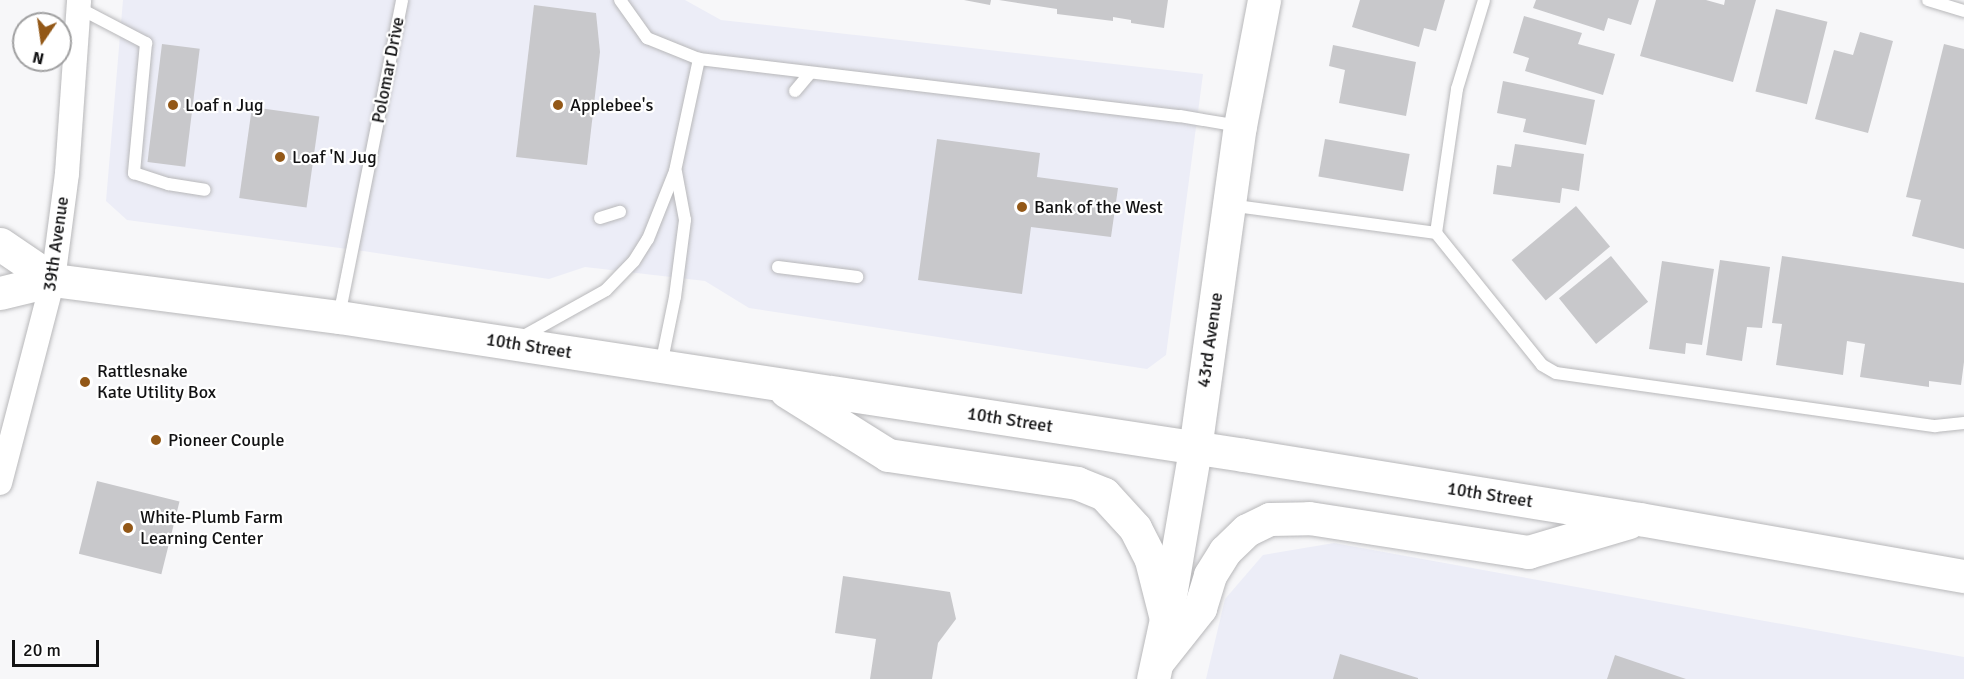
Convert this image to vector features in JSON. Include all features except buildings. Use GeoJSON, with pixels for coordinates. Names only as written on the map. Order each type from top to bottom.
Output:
{"type":"FeatureCollection","features":[{"type":"Feature","properties":{"kind":"main road","name":"43rd Avenue"},"geometry":{"type":"LineString","coordinates":[[1155,670],[1196,449],[1228,204],[1264,0]]}},
{"type":"Feature","properties":{"kind":"main road","name":"10th Street"},"geometry":{"type":"LineString","coordinates":[[0,244],[53,280]]}},
{"type":"Feature","properties":{"kind":"main road","name":"10th Street"},"geometry":{"type":"LineString","coordinates":[[0,293],[53,280],[339,317],[1640,519],[1964,576]]}},
{"type":"Feature","properties":{"kind":"main road"},"geometry":{"type":"LineString","coordinates":[[774,384],[888,454],[1077,483],[1104,494],[1132,522],[1151,560],[1166,619]]}},
{"type":"Feature","properties":{"kind":"main road"},"geometry":{"type":"LineString","coordinates":[[1155,670],[1200,608],[1210,575],[1225,551],[1247,530],[1270,519],[1309,518],[1528,552],[1640,519]]}},
{"type":"Feature","properties":{"kind":"street","name":"39th Avenue"},"geometry":{"type":"LineString","coordinates":[[0,483],[53,280],[67,173],[79,4]]}},
{"type":"Feature","properties":{"kind":"lane","name":"Polomar Drive"},"geometry":{"type":"LineString","coordinates":[[339,317],[402,0]]}},
{"type":"Feature","properties":{"kind":"lane"},"geometry":{"type":"LineString","coordinates":[[620,0],[647,38],[699,59],[810,74],[1180,116],[1240,126]]}},
{"type":"Feature","properties":{"kind":"lane"},"geometry":{"type":"LineString","coordinates":[[1436,233],[1457,89],[1484,0]]}},
{"type":"Feature","properties":{"kind":"lane"},"geometry":{"type":"LineString","coordinates":[[1928,0],[1964,11]]}},
{"type":"Feature","properties":{"kind":"lane"},"geometry":{"type":"LineString","coordinates":[[79,4],[146,43],[134,173],[168,184],[205,190]]}},
{"type":"Feature","properties":{"kind":"lane"},"geometry":{"type":"LineString","coordinates":[[511,344],[606,290],[634,261],[648,239],[675,171],[699,59]]}},
{"type":"Feature","properties":{"kind":"lane"},"geometry":{"type":"LineString","coordinates":[[795,91],[810,74]]}},
{"type":"Feature","properties":{"kind":"lane"},"geometry":{"type":"LineString","coordinates":[[876,81],[879,94]]}},
{"type":"Feature","properties":{"kind":"lane"},"geometry":{"type":"LineString","coordinates":[[661,367],[675,297],[685,220],[675,171]]}},
{"type":"Feature","properties":{"kind":"lane"},"geometry":{"type":"LineString","coordinates":[[1228,204],[1436,233],[1542,365],[1556,373],[1935,426],[1964,423]]}},
{"type":"Feature","properties":{"kind":"lane"},"geometry":{"type":"LineString","coordinates":[[600,218],[620,212]]}},
{"type":"Feature","properties":{"kind":"lane"},"geometry":{"type":"LineString","coordinates":[[778,267],[857,277]]}},
{"type":"Feature","properties":{"kind":"shaded area"},"geometry":{"type":"Polygon","coordinates":[[[123,0],[685,0],[721,20],[1203,74],[1166,355],[1147,369],[749,308],[705,281],[585,267],[549,279],[363,251],[127,220],[106,201],[123,0]]]}},
{"type":"Feature","properties":{"kind":"shaded area"},"geometry":{"type":"Polygon","coordinates":[[[1334,543],[1964,657],[1964,679],[1206,679],[1225,599],[1263,555],[1334,543]]]}},
{"type":"Feature","properties":{"kind":"place","name":"Loaf n Jug"},"geometry":{"type":"Point","coordinates":[173,105]}},
{"type":"Feature","properties":{"kind":"place","name":"Applebee's"},"geometry":{"type":"Point","coordinates":[558,105]}},
{"type":"Feature","properties":{"kind":"place","name":"Loaf 'N Jug"},"geometry":{"type":"Point","coordinates":[280,157]}},
{"type":"Feature","properties":{"kind":"place","name":"Bank of the West"},"geometry":{"type":"Point","coordinates":[1022,207]}},
{"type":"Feature","properties":{"kind":"place","name":"Rattlesnake Kate Utility Box"},"geometry":{"type":"Point","coordinates":[85,382]}},
{"type":"Feature","properties":{"kind":"place","name":"Pioneer Couple"},"geometry":{"type":"Point","coordinates":[156,440]}},
{"type":"Feature","properties":{"kind":"place","name":"White-Plumb Farm Learning Center"},"geometry":{"type":"Point","coordinates":[128,528]}}]}
